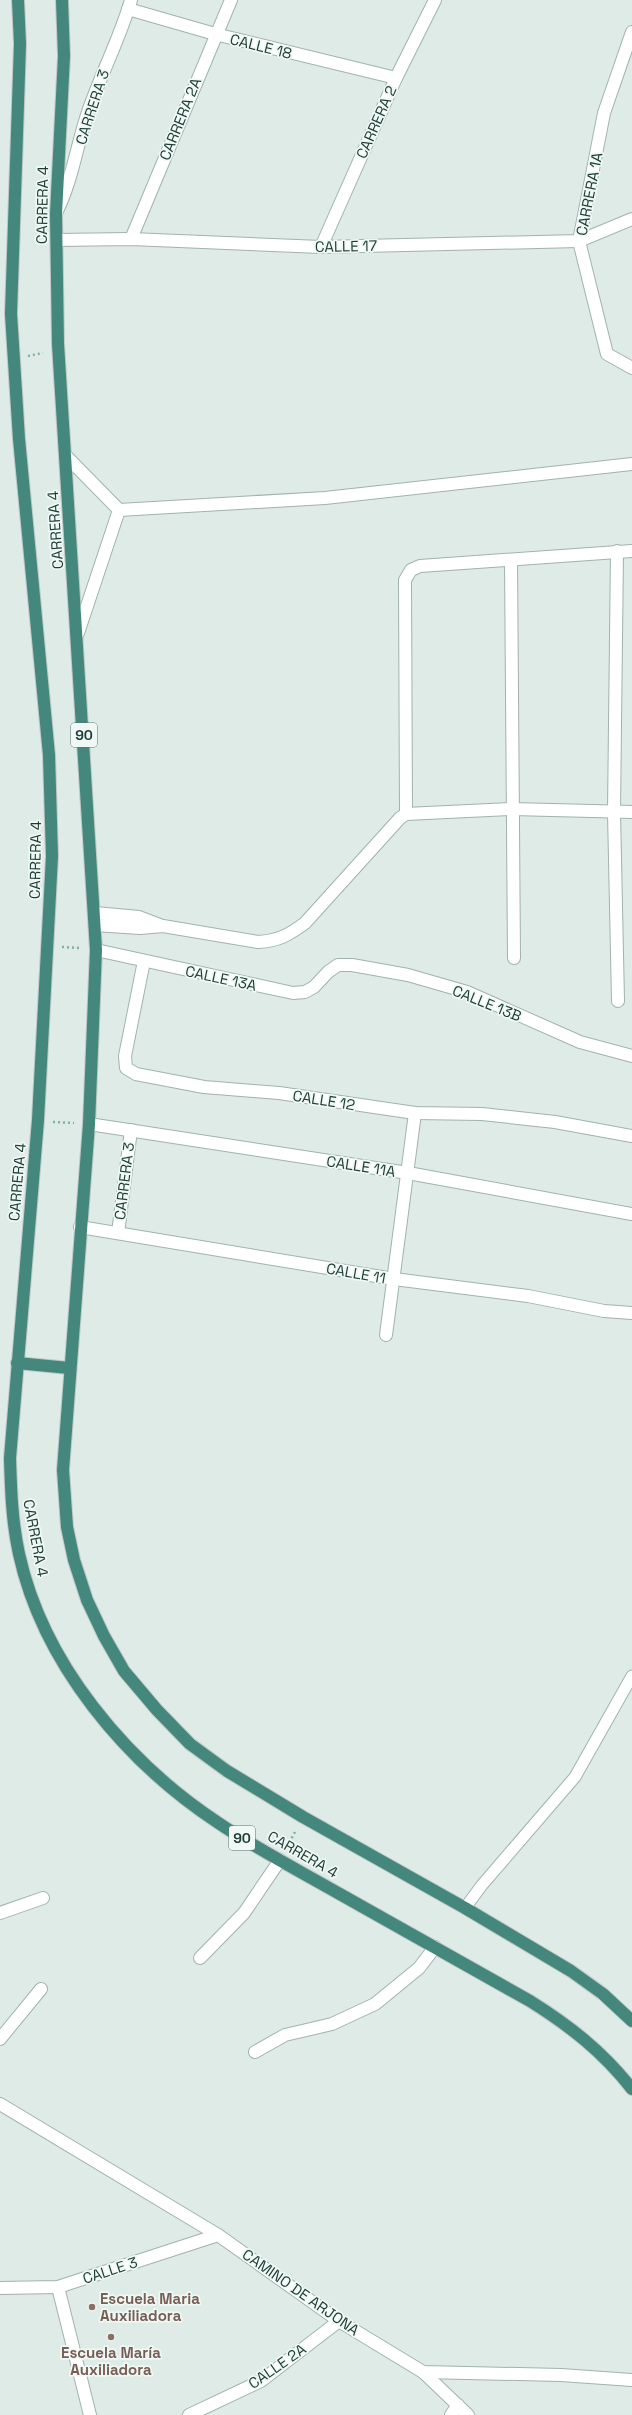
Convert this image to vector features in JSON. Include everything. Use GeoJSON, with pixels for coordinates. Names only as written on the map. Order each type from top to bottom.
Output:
{"type":"FeatureCollection","features":[{"type":"Feature","properties":{"kind":"highway","name":"CARRERA 4"},"geometry":{"type":"LineString","coordinates":[[18,0],[20,44],[11,314],[19,439],[50,755],[52,856],[38,1120],[10,1458],[12,1514],[19,1555],[30,1593],[48,1634],[70,1672],[93,1706],[150,1769],[180,1796],[217,1823],[435,1947],[566,2024],[588,2041],[617,2070],[632,2089]]}},
{"type":"Feature","properties":{"kind":"highway","name":"CARRERA 4"},"geometry":{"type":"LineString","coordinates":[[62,0],[64,56],[56,214],[58,344],[78,633],[96,950],[89,1124],[69,1368],[63,1483],[67,1527],[74,1560],[88,1600],[104,1636],[124,1670],[157,1710],[190,1744],[227,1771],[303,1817],[465,1908],[572,1971],[604,1994],[632,2020]]}},
{"type":"Feature","properties":{"kind":"highway"},"geometry":{"type":"LineString","coordinates":[[17,1363],[69,1368]]}},
{"type":"Feature","properties":{"kind":"street","name":"CARRERA 2A"},"geometry":{"type":"LineString","coordinates":[[130,239],[215,34],[231,0]]}},
{"type":"Feature","properties":{"kind":"street","name":"CARRERA 2"},"geometry":{"type":"LineString","coordinates":[[321,247],[396,78],[435,0]]}},
{"type":"Feature","properties":{"kind":"street","name":"CARRERA 3"},"geometry":{"type":"LineString","coordinates":[[56,214],[70,181],[82,132],[94,95],[129,5]]}},
{"type":"Feature","properties":{"kind":"street","name":"CALLE 18"},"geometry":{"type":"LineString","coordinates":[[129,5],[215,34],[396,78]]}},
{"type":"Feature","properties":{"kind":"street","name":"CARRERA 1A"},"geometry":{"type":"LineString","coordinates":[[631,368],[607,354],[579,241],[604,113],[632,32]]}},
{"type":"Feature","properties":{"kind":"street","name":"CALLE 17"},"geometry":{"type":"LineString","coordinates":[[57,240],[130,239],[321,247],[579,241],[632,219]]}},
{"type":"Feature","properties":{"kind":"street"},"geometry":{"type":"LineString","coordinates":[[66,456],[119,510],[325,498],[632,464]]}},
{"type":"Feature","properties":{"kind":"street"},"geometry":{"type":"LineString","coordinates":[[78,633],[119,510]]}},
{"type":"Feature","properties":{"kind":"street"},"geometry":{"type":"LineString","coordinates":[[406,814],[406,580],[410,570],[420,566],[632,550]]}},
{"type":"Feature","properties":{"kind":"street"},"geometry":{"type":"LineString","coordinates":[[617,551],[614,812],[618,1001]]}},
{"type":"Feature","properties":{"kind":"street"},"geometry":{"type":"LineString","coordinates":[[511,560],[514,958]]}},
{"type":"Feature","properties":{"kind":"street"},"geometry":{"type":"LineString","coordinates":[[95,913],[139,916],[163,926],[258,942],[273,941],[287,936],[305,922],[400,818],[406,814],[512,809],[632,812]]}},
{"type":"Feature","properties":{"kind":"street"},"geometry":{"type":"LineString","coordinates":[[95,925],[140,928],[163,926]]}},
{"type":"Feature","properties":{"kind":"street","name":"CALLE 13A"},"geometry":{"type":"LineString","coordinates":[[96,950],[293,993],[305,992],[314,987],[338,965]]}},
{"type":"Feature","properties":{"kind":"street","name":"CALLE 12"},"geometry":{"type":"LineString","coordinates":[[144,961],[125,1056],[126,1068],[136,1074],[204,1087],[279,1093],[415,1113],[482,1114],[555,1122],[632,1136]]}},
{"type":"Feature","properties":{"kind":"street","name":"CALLE 13B"},"geometry":{"type":"LineString","coordinates":[[338,965],[352,965],[408,975],[467,992],[580,1042],[632,1056]]}},
{"type":"Feature","properties":{"kind":"street"},"geometry":{"type":"LineString","coordinates":[[386,1335],[415,1113]]}},
{"type":"Feature","properties":{"kind":"street","name":"CALLE 11A"},"geometry":{"type":"LineString","coordinates":[[89,1124],[408,1173],[632,1214]]}},
{"type":"Feature","properties":{"kind":"street","name":"CARRERA 3"},"geometry":{"type":"LineString","coordinates":[[118,1232],[130,1130]]}},
{"type":"Feature","properties":{"kind":"street","name":"CALLE 11"},"geometry":{"type":"LineString","coordinates":[[80,1227],[118,1232],[394,1279],[528,1296],[604,1311],[632,1313]]}},
{"type":"Feature","properties":{"kind":"street"},"geometry":{"type":"LineString","coordinates":[[200,1958],[244,1912],[280,1860]]}},
{"type":"Feature","properties":{"kind":"street"},"geometry":{"type":"LineString","coordinates":[[0,1913],[44,1898]]}},
{"type":"Feature","properties":{"kind":"street"},"geometry":{"type":"LineString","coordinates":[[255,2052],[286,2036],[332,2024],[375,2004],[419,1968],[435,1947]]}},
{"type":"Feature","properties":{"kind":"street"},"geometry":{"type":"LineString","coordinates":[[0,2039],[41,1989]]}},
{"type":"Feature","properties":{"kind":"street","name":"CAMINO DE ARJONA"},"geometry":{"type":"LineString","coordinates":[[0,2104],[218,2236],[339,2321],[422,2372],[468,2415]]}},
{"type":"Feature","properties":{"kind":"street","name":"CALLE 3"},"geometry":{"type":"LineString","coordinates":[[0,2288],[58,2286],[218,2236]]}},
{"type":"Feature","properties":{"kind":"street"},"geometry":{"type":"LineString","coordinates":[[58,2286],[90,2415]]}},
{"type":"Feature","properties":{"kind":"street","name":"CALLE 2A"},"geometry":{"type":"LineString","coordinates":[[189,2415],[261,2381],[339,2321]]}},
{"type":"Feature","properties":{"kind":"street"},"geometry":{"type":"LineString","coordinates":[[422,2372],[561,2375],[632,2380]]}},
{"type":"Feature","properties":{"kind":"street"},"geometry":{"type":"LineString","coordinates":[[451,2415],[458,2405]]}},
{"type":"Feature","properties":{"kind":"lane"},"geometry":{"type":"LineString","coordinates":[[465,1908],[482,1885],[575,1778],[632,1676]]}},
{"type":"Feature","properties":{"kind":"path"},"geometry":{"type":"LineString","coordinates":[[25,357],[43,355],[43,350]]}},
{"type":"Feature","properties":{"kind":"path"},"geometry":{"type":"LineString","coordinates":[[64,947],[83,948]]}},
{"type":"Feature","properties":{"kind":"path"},"geometry":{"type":"LineString","coordinates":[[55,1122],[76,1123]]}},
{"type":"Feature","properties":{"kind":"path"},"geometry":{"type":"LineString","coordinates":[[286,1849],[297,1828]]}},
{"type":"Feature","properties":{"kind":"place","name":"Escuela Maria Auxiliadora"},"geometry":{"type":"Point","coordinates":[92,2307]}},
{"type":"Feature","properties":{"kind":"place","name":"Escuela María Auxiliadora"},"geometry":{"type":"Point","coordinates":[111,2337]}}]}
